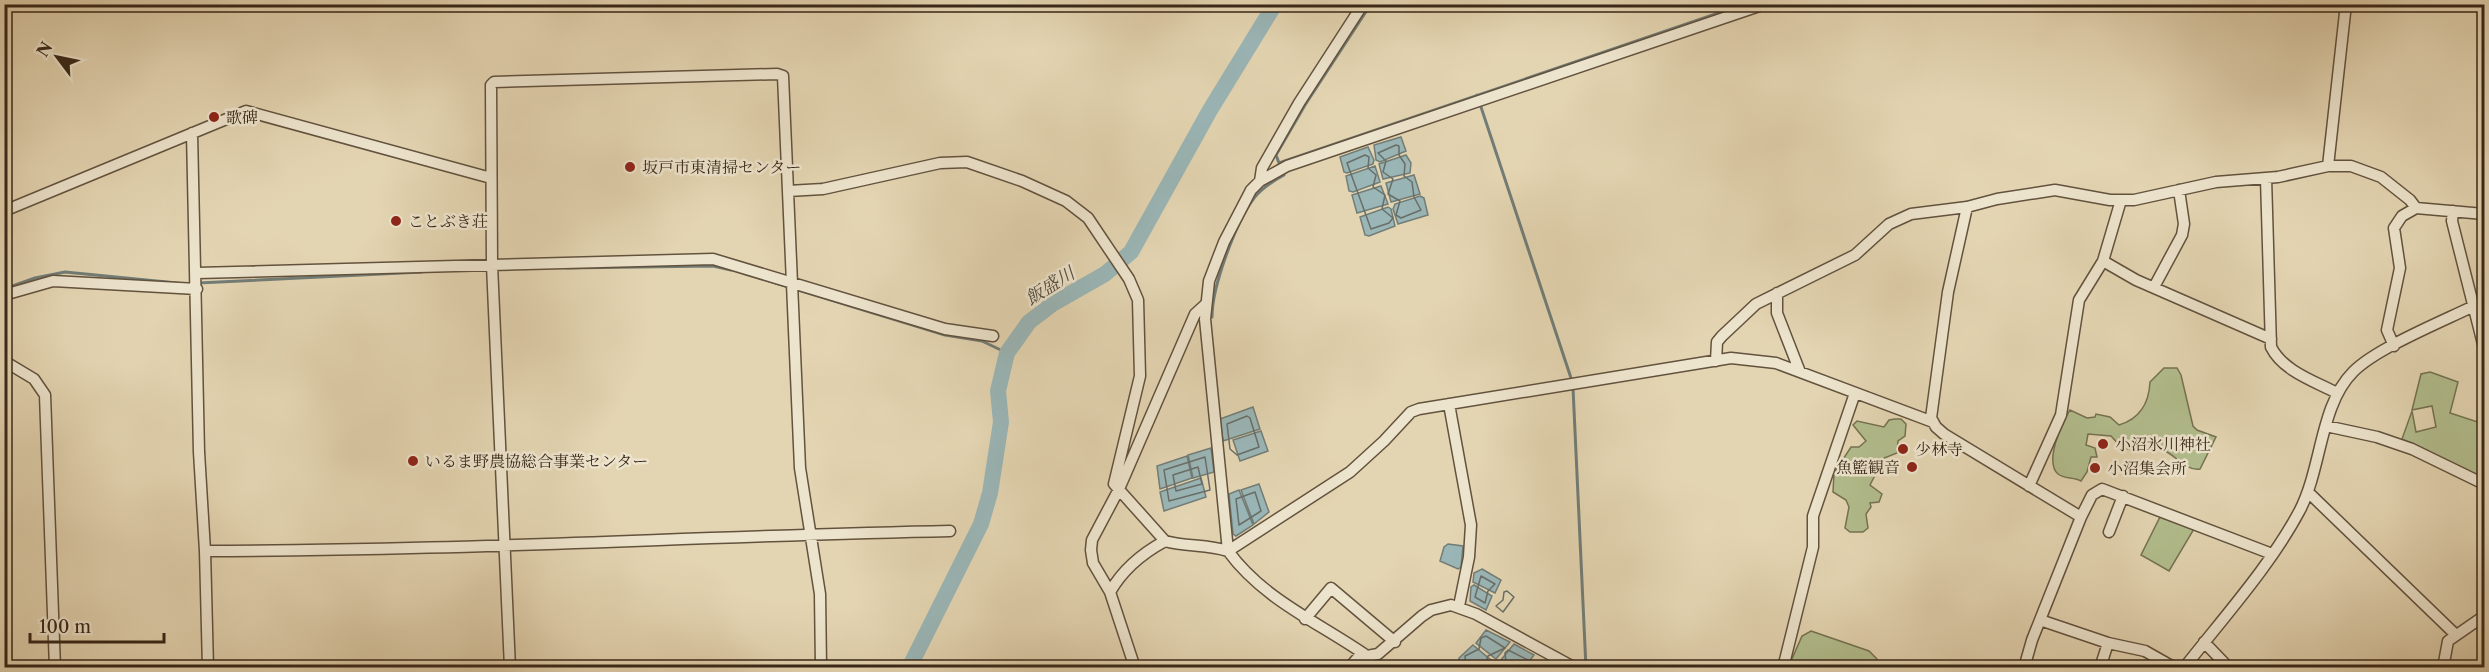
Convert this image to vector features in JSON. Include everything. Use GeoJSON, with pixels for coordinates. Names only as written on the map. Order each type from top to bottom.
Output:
{"type":"FeatureCollection","features":[{"type":"Feature","properties":{"kind":"street"},"geometry":{"type":"LineString","coordinates":[[1260,181],[1262,168],[1299,103],[1363,4]]}},
{"type":"Feature","properties":{"kind":"street"},"geometry":{"type":"LineString","coordinates":[[1228,551],[1205,320],[1206,304],[1209,281],[1224,242],[1244,200],[1260,181],[1287,166],[1765,4]]}},
{"type":"Feature","properties":{"kind":"street"},"geometry":{"type":"LineString","coordinates":[[2328,165],[2346,4]]}},
{"type":"Feature","properties":{"kind":"street"},"geometry":{"type":"LineString","coordinates":[[510,668],[492,265],[491,85],[494,82],[777,74],[783,76],[800,468],[808,534],[820,594],[821,668]]}},
{"type":"Feature","properties":{"kind":"street"},"geometry":{"type":"LineString","coordinates":[[4,212],[246,111],[491,178]]}},
{"type":"Feature","properties":{"kind":"street"},"geometry":{"type":"LineString","coordinates":[[192,133],[197,273],[199,452],[205,551],[208,668]]}},
{"type":"Feature","properties":{"kind":"street"},"geometry":{"type":"LineString","coordinates":[[788,191],[823,189],[940,164],[967,162],[1022,181],[1066,201],[1088,219],[1106,242],[1129,279],[1138,300],[1140,376],[1114,484],[1165,542]]}},
{"type":"Feature","properties":{"kind":"street"},"geometry":{"type":"LineString","coordinates":[[1716,361],[1717,342],[1742,314],[1777,293],[1855,255],[1899,218],[1924,211],[1967,207],[1997,199],[2055,190],[2134,200],[2216,182],[2266,178],[2328,165],[2351,166],[2381,177],[2416,208]]}},
{"type":"Feature","properties":{"kind":"street"},"geometry":{"type":"LineString","coordinates":[[2266,178],[2271,347],[2277,359],[2337,393]]}},
{"type":"Feature","properties":{"kind":"street"},"geometry":{"type":"LineString","coordinates":[[2154,287],[2182,235],[2184,224],[2179,190]]}},
{"type":"Feature","properties":{"kind":"street"},"geometry":{"type":"LineString","coordinates":[[2029,486],[2061,415],[2079,300],[2103,261],[2121,200]]}},
{"type":"Feature","properties":{"kind":"street"},"geometry":{"type":"LineString","coordinates":[[1967,207],[1948,292],[1931,418],[1944,434],[2081,517]]}},
{"type":"Feature","properties":{"kind":"street"},"geometry":{"type":"LineString","coordinates":[[2394,346],[2386,330],[2400,268],[2394,228],[2402,216],[2416,208],[2484,214]]}},
{"type":"Feature","properties":{"kind":"street"},"geometry":{"type":"LineString","coordinates":[[2453,211],[2452,221],[2484,348]]}},
{"type":"Feature","properties":{"kind":"street"},"geometry":{"type":"LineString","coordinates":[[197,273],[713,259],[945,329],[993,336]]}},
{"type":"Feature","properties":{"kind":"street"},"geometry":{"type":"LineString","coordinates":[[2103,261],[2154,287],[2271,339]]}},
{"type":"Feature","properties":{"kind":"street"},"geometry":{"type":"LineString","coordinates":[[4,295],[53,281],[197,289]]}},
{"type":"Feature","properties":{"kind":"street"},"geometry":{"type":"LineString","coordinates":[[1777,293],[1777,313],[1800,372]]}},
{"type":"Feature","properties":{"kind":"street"},"geometry":{"type":"LineString","coordinates":[[2184,668],[2272,554],[2300,511],[2315,476],[2326,426],[2337,393],[2354,371],[2394,346],[2484,301]]}},
{"type":"Feature","properties":{"kind":"street"},"geometry":{"type":"LineString","coordinates":[[1135,668],[1110,592],[1094,563],[1091,550],[1092,540],[1119,489],[1195,314],[1206,304]]}},
{"type":"Feature","properties":{"kind":"street"},"geometry":{"type":"LineString","coordinates":[[1228,551],[1350,472],[1411,412],[1449,404],[1731,358],[1776,363],[1933,422]]}},
{"type":"Feature","properties":{"kind":"street"},"geometry":{"type":"LineString","coordinates":[[4,361],[34,379],[45,395],[55,668]]}},
{"type":"Feature","properties":{"kind":"street"},"geometry":{"type":"LineString","coordinates":[[1783,668],[1814,548],[1813,516],[1855,393]]}},
{"type":"Feature","properties":{"kind":"street"},"geometry":{"type":"LineString","coordinates":[[1449,404],[1471,525],[1469,557],[1459,606]]}},
{"type":"Feature","properties":{"kind":"street"},"geometry":{"type":"LineString","coordinates":[[2326,426],[2412,449],[2484,484]]}},
{"type":"Feature","properties":{"kind":"street"},"geometry":{"type":"LineString","coordinates":[[2024,668],[2040,620],[2081,517],[2092,495],[2102,489],[2272,554]]}},
{"type":"Feature","properties":{"kind":"street"},"geometry":{"type":"LineString","coordinates":[[2308,492],[2456,635]]}},
{"type":"Feature","properties":{"kind":"street"},"geometry":{"type":"LineString","coordinates":[[2109,532],[2123,496]]}},
{"type":"Feature","properties":{"kind":"street"},"geometry":{"type":"LineString","coordinates":[[205,551],[356,551],[950,531]]}},
{"type":"Feature","properties":{"kind":"street"},"geometry":{"type":"LineString","coordinates":[[1110,592],[1119,576],[1131,564],[1165,542],[1214,546],[1228,551],[1274,597],[1366,656],[1378,654],[1395,642],[1431,610],[1444,606],[1459,606],[1575,668]]}},
{"type":"Feature","properties":{"kind":"street"},"geometry":{"type":"LineString","coordinates":[[1305,619],[1331,588],[1395,642]]}},
{"type":"Feature","properties":{"kind":"street"},"geometry":{"type":"LineString","coordinates":[[2443,668],[2445,647],[2456,635],[2484,616]]}},
{"type":"Feature","properties":{"kind":"street"},"geometry":{"type":"LineString","coordinates":[[2040,620],[2108,643],[2145,651],[2175,668]]}},
{"type":"Feature","properties":{"kind":"street"},"geometry":{"type":"LineString","coordinates":[[2204,642],[2229,668]]}},
{"type":"Feature","properties":{"kind":"street"},"geometry":{"type":"LineString","coordinates":[[2100,668],[2108,643]]}},
{"type":"Feature","properties":{"kind":"street"},"geometry":{"type":"LineString","coordinates":[[1349,668],[1362,653]]}},
{"type":"Feature","properties":{"kind":"green space"},"geometry":{"type":"Polygon","coordinates":[[[2164,368],[2177,368],[2181,375],[2193,426],[2197,430],[2216,437],[2200,469],[2190,468],[2163,450],[2126,449],[2111,436],[2088,434],[2086,445],[2095,448],[2097,457],[2091,457],[2087,472],[2081,481],[2058,474],[2054,468],[2054,452],[2059,432],[2070,410],[2087,418],[2095,417],[2096,414],[2110,417],[2119,425],[2126,422],[2142,410],[2148,397],[2150,382],[2164,368]]]}},
{"type":"Feature","properties":{"kind":"green space"},"geometry":{"type":"Polygon","coordinates":[[[2430,372],[2458,382],[2450,413],[2484,424],[2484,479],[2402,439],[2412,411],[2416,432],[2436,427],[2432,406],[2412,410],[2421,374],[2430,372]]]}},
{"type":"Feature","properties":{"kind":"green space"},"geometry":{"type":"Polygon","coordinates":[[[1901,419],[1906,424],[1905,436],[1898,441],[1897,453],[1884,458],[1870,485],[1882,494],[1879,502],[1870,503],[1871,507],[1866,514],[1868,528],[1863,532],[1850,532],[1845,528],[1849,507],[1846,500],[1833,492],[1834,473],[1851,447],[1859,447],[1866,441],[1853,425],[1857,421],[1884,427],[1889,420],[1901,419]]]}},
{"type":"Feature","properties":{"kind":"green space"},"geometry":{"type":"Polygon","coordinates":[[[2160,517],[2194,529],[2169,571],[2141,555],[2160,517]]]}},
{"type":"Feature","properties":{"kind":"green space"},"geometry":{"type":"Polygon","coordinates":[[[1811,631],[1869,651],[1877,659],[1876,667],[1788,668],[1802,636],[1811,631]]]}},
{"type":"Feature","properties":{"kind":"water"},"geometry":{"type":"Polygon","coordinates":[[[1401,137],[1406,151],[1380,162],[1376,160],[1374,145],[1401,137]]]}},
{"type":"Feature","properties":{"kind":"water"},"geometry":{"type":"Polygon","coordinates":[[[1368,147],[1374,160],[1373,164],[1344,172],[1340,157],[1368,147]]]}},
{"type":"Feature","properties":{"kind":"water"},"geometry":{"type":"Polygon","coordinates":[[[1406,155],[1411,163],[1410,173],[1383,179],[1379,164],[1406,155]]]}},
{"type":"Feature","properties":{"kind":"water"},"geometry":{"type":"Polygon","coordinates":[[[1375,166],[1380,182],[1353,192],[1349,191],[1346,176],[1375,166]]]}},
{"type":"Feature","properties":{"kind":"water"},"geometry":{"type":"Polygon","coordinates":[[[1414,175],[1420,194],[1391,202],[1386,183],[1414,175]]]}},
{"type":"Feature","properties":{"kind":"water"},"geometry":{"type":"Polygon","coordinates":[[[1381,186],[1388,204],[1357,213],[1352,195],[1381,186]]]}},
{"type":"Feature","properties":{"kind":"water"},"geometry":{"type":"Polygon","coordinates":[[[1420,196],[1424,198],[1428,215],[1398,224],[1393,209],[1395,204],[1420,196]]]}},
{"type":"Feature","properties":{"kind":"water"},"geometry":{"type":"Polygon","coordinates":[[[1388,207],[1391,209],[1395,226],[1369,236],[1365,235],[1360,217],[1388,207]]]}},
{"type":"Feature","properties":{"kind":"water"},"geometry":{"type":"Polygon","coordinates":[[[1253,407],[1260,429],[1223,441],[1220,419],[1253,407]]]}},
{"type":"Feature","properties":{"kind":"water"},"geometry":{"type":"Polygon","coordinates":[[[1261,431],[1268,451],[1240,461],[1233,440],[1261,431]]]}},
{"type":"Feature","properties":{"kind":"water"},"geometry":{"type":"Polygon","coordinates":[[[1211,448],[1214,472],[1193,478],[1188,455],[1211,448]]]}},
{"type":"Feature","properties":{"kind":"water"},"geometry":{"type":"Polygon","coordinates":[[[1187,456],[1192,478],[1160,489],[1157,466],[1187,456]]]}},
{"type":"Feature","properties":{"kind":"water"},"geometry":{"type":"Polygon","coordinates":[[[1201,478],[1206,497],[1164,511],[1160,492],[1201,478]]]}},
{"type":"Feature","properties":{"kind":"water"},"geometry":{"type":"Polygon","coordinates":[[[1259,484],[1269,512],[1254,524],[1241,490],[1259,484]]]}},
{"type":"Feature","properties":{"kind":"water"},"geometry":{"type":"Polygon","coordinates":[[[1239,490],[1253,525],[1236,536],[1233,534],[1229,494],[1239,490]]]}},
{"type":"Feature","properties":{"kind":"water"},"geometry":{"type":"Polygon","coordinates":[[[1448,544],[1463,546],[1461,567],[1458,569],[1440,561],[1444,547],[1448,544]]]}},
{"type":"Feature","properties":{"kind":"water"},"geometry":{"type":"Polygon","coordinates":[[[1482,569],[1501,580],[1495,593],[1473,582],[1474,573],[1482,569]]]}},
{"type":"Feature","properties":{"kind":"water"},"geometry":{"type":"Polygon","coordinates":[[[1474,585],[1492,596],[1486,610],[1470,601],[1471,587],[1474,585]]]}},
{"type":"Feature","properties":{"kind":"water"},"geometry":{"type":"Polygon","coordinates":[[[1486,630],[1510,642],[1496,659],[1476,643],[1486,630]]]}},
{"type":"Feature","properties":{"kind":"water"},"geometry":{"type":"Polygon","coordinates":[[[1514,644],[1534,655],[1525,667],[1510,667],[1501,660],[1514,644]]]}},
{"type":"Feature","properties":{"kind":"water"},"geometry":{"type":"Polygon","coordinates":[[[1473,645],[1492,661],[1489,667],[1463,667],[1459,664],[1459,658],[1473,645]]]}},
{"type":"Feature","properties":{"kind":"waterway","name":"飯盛川"},"geometry":{"type":"LineString","coordinates":[[909,668],[981,524],[990,493],[1001,422],[998,391],[1007,353],[1029,322],[1054,303],[1105,274],[1131,252],[1210,110],[1275,4]]}},
{"type":"Feature","properties":{"kind":"waterway"},"geometry":{"type":"LineString","coordinates":[[1279,163],[1276,155],[1305,105],[1371,4]]}},
{"type":"Feature","properties":{"kind":"waterway"},"geometry":{"type":"LineString","coordinates":[[1279,163],[1745,4]]}},
{"type":"Feature","properties":{"kind":"waterway"},"geometry":{"type":"LineString","coordinates":[[1477,95],[1572,381]]}},
{"type":"Feature","properties":{"kind":"waterway"},"geometry":{"type":"LineString","coordinates":[[1212,317],[1216,289],[1226,255],[1240,222],[1254,198],[1284,175],[1283,172]]}},
{"type":"Feature","properties":{"kind":"waterway"},"geometry":{"type":"LineString","coordinates":[[567,268],[713,266],[731,270]]}},
{"type":"Feature","properties":{"kind":"waterway"},"geometry":{"type":"LineString","coordinates":[[4,289],[35,278],[65,272],[177,283]]}},
{"type":"Feature","properties":{"kind":"waterway"},"geometry":{"type":"LineString","coordinates":[[198,283],[422,272]]}},
{"type":"Feature","properties":{"kind":"waterway"},"geometry":{"type":"LineString","coordinates":[[743,273],[945,335],[982,341],[1007,353]]}},
{"type":"Feature","properties":{"kind":"waterway"},"geometry":{"type":"LineString","coordinates":[[1573,388],[1586,668]]}},
{"type":"Feature","properties":{"kind":"place","name":"歌碑"},"geometry":{"type":"Point","coordinates":[214,117]}},
{"type":"Feature","properties":{"kind":"place","name":"坂戸市東清掃センター"},"geometry":{"type":"Point","coordinates":[630,167]}},
{"type":"Feature","properties":{"kind":"place","name":"ことぶき荘"},"geometry":{"type":"Point","coordinates":[396,221]}},
{"type":"Feature","properties":{"kind":"place","name":"小沼氷川神社"},"geometry":{"type":"Point","coordinates":[2103,444]}},
{"type":"Feature","properties":{"kind":"place","name":"少林寺"},"geometry":{"type":"Point","coordinates":[1903,449]}},
{"type":"Feature","properties":{"kind":"place","name":"いるま野農協総合事業センター"},"geometry":{"type":"Point","coordinates":[413,461]}},
{"type":"Feature","properties":{"kind":"place","name":"魚籃観音"},"geometry":{"type":"Point","coordinates":[1912,467]}},
{"type":"Feature","properties":{"kind":"place","name":"小沼集会所"},"geometry":{"type":"Point","coordinates":[2095,468]}}]}
